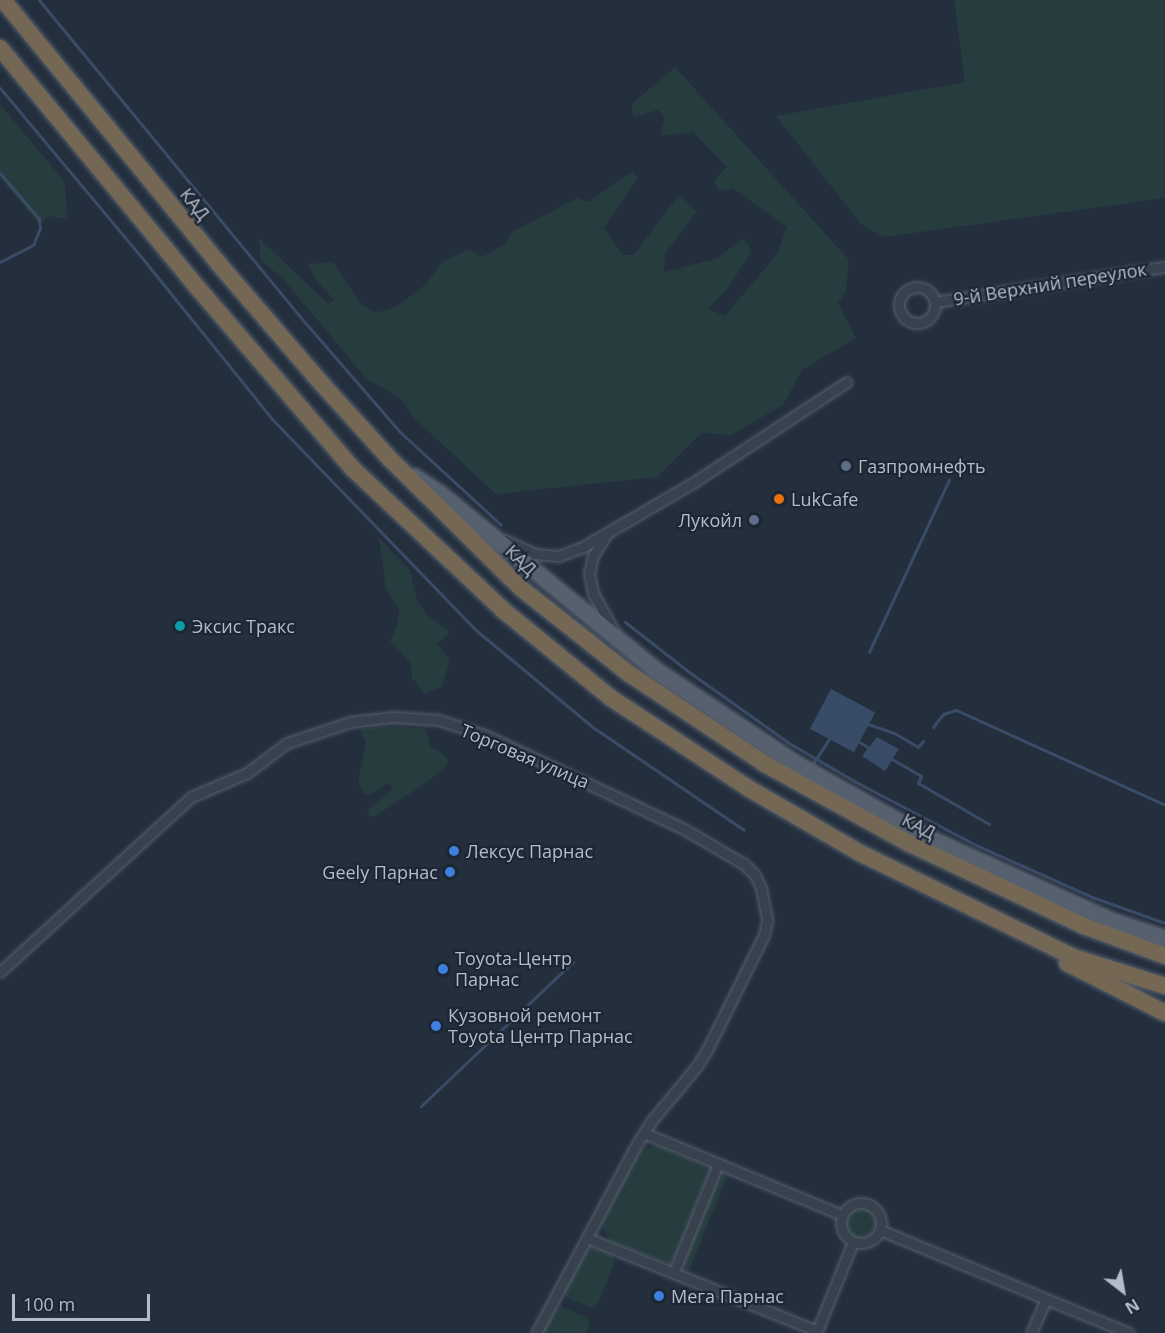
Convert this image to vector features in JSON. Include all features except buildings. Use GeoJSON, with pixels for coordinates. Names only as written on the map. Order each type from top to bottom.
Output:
{"type":"FeatureCollection","features":[{"type":"Feature","properties":{"kind":"highway","name":"КАД"},"geometry":{"type":"LineString","coordinates":[[3,0],[219,264],[391,460],[522,590],[628,673],[765,764],[910,844],[1084,926],[1165,956]]}},
{"type":"Feature","properties":{"kind":"highway"},"geometry":{"type":"LineString","coordinates":[[0,48],[190,280],[352,468],[503,610],[611,698],[748,788],[860,853],[1073,957],[1165,986]]}},
{"type":"Feature","properties":{"kind":"highway"},"geometry":{"type":"LineString","coordinates":[[1028,936],[1071,965],[1165,1014]]}},
{"type":"Feature","properties":{"kind":"main road"},"geometry":{"type":"LineString","coordinates":[[391,460],[441,494],[656,670],[794,762],[923,836],[1110,920],[1165,938]]}},
{"type":"Feature","properties":{"kind":"street","name":"9-й Верхний переулок"},"geometry":{"type":"LineString","coordinates":[[935,302],[1165,267]]}},
{"type":"Feature","properties":{"kind":"street"},"geometry":{"type":"LineString","coordinates":[[489,533],[535,554],[559,556],[606,535],[691,484],[847,382]]}},
{"type":"Feature","properties":{"kind":"street"},"geometry":{"type":"LineString","coordinates":[[606,535],[593,556],[589,573],[593,593],[621,643]]}},
{"type":"Feature","properties":{"kind":"street","name":"Торговая улица"},"geometry":{"type":"LineString","coordinates":[[0,972],[191,797],[247,773],[287,743],[350,722],[393,717],[439,720],[485,735],[684,829],[731,856],[754,875],[765,904],[767,920],[764,935],[707,1050],[644,1133]]}},
{"type":"Feature","properties":{"kind":"street"},"geometry":{"type":"LineString","coordinates":[[536,1333],[644,1133],[842,1215]]}},
{"type":"Feature","properties":{"kind":"street"},"geometry":{"type":"LineString","coordinates":[[674,1272],[718,1164]]}},
{"type":"Feature","properties":{"kind":"street"},"geometry":{"type":"LineString","coordinates":[[868,1204],[881,1218],[880,1230],[866,1243],[853,1242],[841,1228],[842,1215],[850,1206],[868,1204]]}},
{"type":"Feature","properties":{"kind":"street"},"geometry":{"type":"LineString","coordinates":[[880,1230],[1129,1333]]}},
{"type":"Feature","properties":{"kind":"street"},"geometry":{"type":"LineString","coordinates":[[586,1239],[674,1272],[817,1331],[853,1242]]}},
{"type":"Feature","properties":{"kind":"street"},"geometry":{"type":"LineString","coordinates":[[1031,1333],[1046,1299]]}},
{"type":"Feature","properties":{"kind":"green space"},"geometry":{"type":"Polygon","coordinates":[[[954,0],[1165,0],[1165,198],[884,237],[861,224],[776,116],[965,82],[954,0]]]}},
{"type":"Feature","properties":{"kind":"green space"},"geometry":{"type":"Polygon","coordinates":[[[675,67],[849,260],[846,291],[838,303],[856,338],[802,370],[783,405],[731,435],[701,433],[657,477],[496,494],[415,419],[401,399],[366,378],[284,280],[261,260],[259,238],[328,304],[334,300],[315,279],[308,264],[333,262],[360,303],[375,313],[396,307],[426,284],[442,262],[469,249],[482,257],[504,245],[512,232],[577,198],[588,202],[632,172],[638,178],[604,228],[623,255],[634,255],[679,195],[697,211],[665,254],[664,272],[718,258],[743,238],[752,251],[728,288],[708,309],[725,316],[777,254],[787,227],[732,188],[719,191],[714,181],[727,167],[693,132],[660,136],[665,118],[658,110],[633,117],[632,104],[675,67]]]}},
{"type":"Feature","properties":{"kind":"green space"},"geometry":{"type":"Polygon","coordinates":[[[0,104],[65,182],[67,219],[49,216],[39,224],[0,178],[0,104]]]}},
{"type":"Feature","properties":{"kind":"green space"},"geometry":{"type":"Polygon","coordinates":[[[379,538],[410,570],[417,601],[429,617],[450,632],[437,644],[450,660],[442,687],[425,694],[412,678],[410,662],[390,641],[397,627],[399,610],[386,589],[379,538]]]}},
{"type":"Feature","properties":{"kind":"green space"},"geometry":{"type":"Polygon","coordinates":[[[388,726],[426,729],[431,747],[446,756],[448,761],[447,766],[430,780],[374,817],[370,816],[367,810],[390,792],[392,787],[388,783],[369,795],[364,794],[358,783],[366,742],[361,734],[362,729],[388,726]]]}},
{"type":"Feature","properties":{"kind":"green space"},"geometry":{"type":"Polygon","coordinates":[[[655,1145],[705,1165],[709,1171],[674,1260],[669,1264],[610,1241],[601,1225],[602,1219],[639,1151],[655,1145]]]}},
{"type":"Feature","properties":{"kind":"green space"},"geometry":{"type":"Polygon","coordinates":[[[724,1174],[728,1175],[688,1273],[683,1264],[718,1179],[724,1174]]]}},
{"type":"Feature","properties":{"kind":"green space"},"geometry":{"type":"Polygon","coordinates":[[[861,1208],[872,1212],[876,1223],[872,1234],[861,1238],[850,1234],[846,1223],[850,1212],[861,1208]]]}},
{"type":"Feature","properties":{"kind":"green space"},"geometry":{"type":"Polygon","coordinates":[[[592,1248],[610,1252],[615,1261],[598,1304],[593,1308],[567,1298],[563,1292],[582,1254],[592,1248]]]}},
{"type":"Feature","properties":{"kind":"green space"},"geometry":{"type":"Polygon","coordinates":[[[560,1306],[588,1318],[590,1324],[586,1333],[541,1333],[553,1310],[560,1306]]]}},
{"type":"Feature","properties":{"kind":"water"},"geometry":{"type":"Polygon","coordinates":[[[831,689],[875,712],[854,752],[810,729],[831,689]]]}},
{"type":"Feature","properties":{"kind":"water"},"geometry":{"type":"Polygon","coordinates":[[[877,737],[899,749],[885,771],[862,756],[877,737]]]}},
{"type":"Feature","properties":{"kind":"waterway"},"geometry":{"type":"LineString","coordinates":[[39,0],[309,327],[400,432],[501,525]]}},
{"type":"Feature","properties":{"kind":"waterway"},"geometry":{"type":"LineString","coordinates":[[0,88],[147,264],[272,419],[477,631],[594,728],[744,830]]}},
{"type":"Feature","properties":{"kind":"waterway"},"geometry":{"type":"LineString","coordinates":[[0,173],[39,219],[40,228],[33,245],[0,262]]}},
{"type":"Feature","properties":{"kind":"waterway"},"geometry":{"type":"LineString","coordinates":[[869,652],[949,480]]}},
{"type":"Feature","properties":{"kind":"waterway"},"geometry":{"type":"LineString","coordinates":[[625,622],[689,672],[789,743],[856,782],[976,845],[1092,897],[1165,923]]}},
{"type":"Feature","properties":{"kind":"waterway"},"geometry":{"type":"LineString","coordinates":[[933,727],[943,714],[956,710],[1165,805]]}},
{"type":"Feature","properties":{"kind":"waterway"},"geometry":{"type":"LineString","coordinates":[[865,723],[894,733],[918,747],[923,741]]}},
{"type":"Feature","properties":{"kind":"waterway"},"geometry":{"type":"LineString","coordinates":[[812,765],[830,737]]}},
{"type":"Feature","properties":{"kind":"waterway"},"geometry":{"type":"LineString","coordinates":[[856,740],[871,749]]}},
{"type":"Feature","properties":{"kind":"waterway"},"geometry":{"type":"LineString","coordinates":[[890,758],[921,776],[918,783],[989,824]]}},
{"type":"Feature","properties":{"kind":"waterway"},"geometry":{"type":"LineString","coordinates":[[421,1106],[573,962]]}},
{"type":"Feature","properties":{"kind":"place","name":"Газпромнефть"},"geometry":{"type":"Point","coordinates":[846,466]}},
{"type":"Feature","properties":{"kind":"place","name":"LukCafe"},"geometry":{"type":"Point","coordinates":[779,499]}},
{"type":"Feature","properties":{"kind":"place","name":"Лукойл"},"geometry":{"type":"Point","coordinates":[754,520]}},
{"type":"Feature","properties":{"kind":"place","name":"Эксис Тракс"},"geometry":{"type":"Point","coordinates":[180,626]}},
{"type":"Feature","properties":{"kind":"place","name":"Лексус Парнас"},"geometry":{"type":"Point","coordinates":[454,851]}},
{"type":"Feature","properties":{"kind":"place","name":"Geely Парнас"},"geometry":{"type":"Point","coordinates":[450,872]}},
{"type":"Feature","properties":{"kind":"place","name":"Toyota-Центр Парнас"},"geometry":{"type":"Point","coordinates":[443,969]}},
{"type":"Feature","properties":{"kind":"place","name":"Кузовной ремонт Toyota Центр Парнас"},"geometry":{"type":"Point","coordinates":[436,1026]}},
{"type":"Feature","properties":{"kind":"place","name":"Мега Парнас"},"geometry":{"type":"Point","coordinates":[659,1296]}}]}
